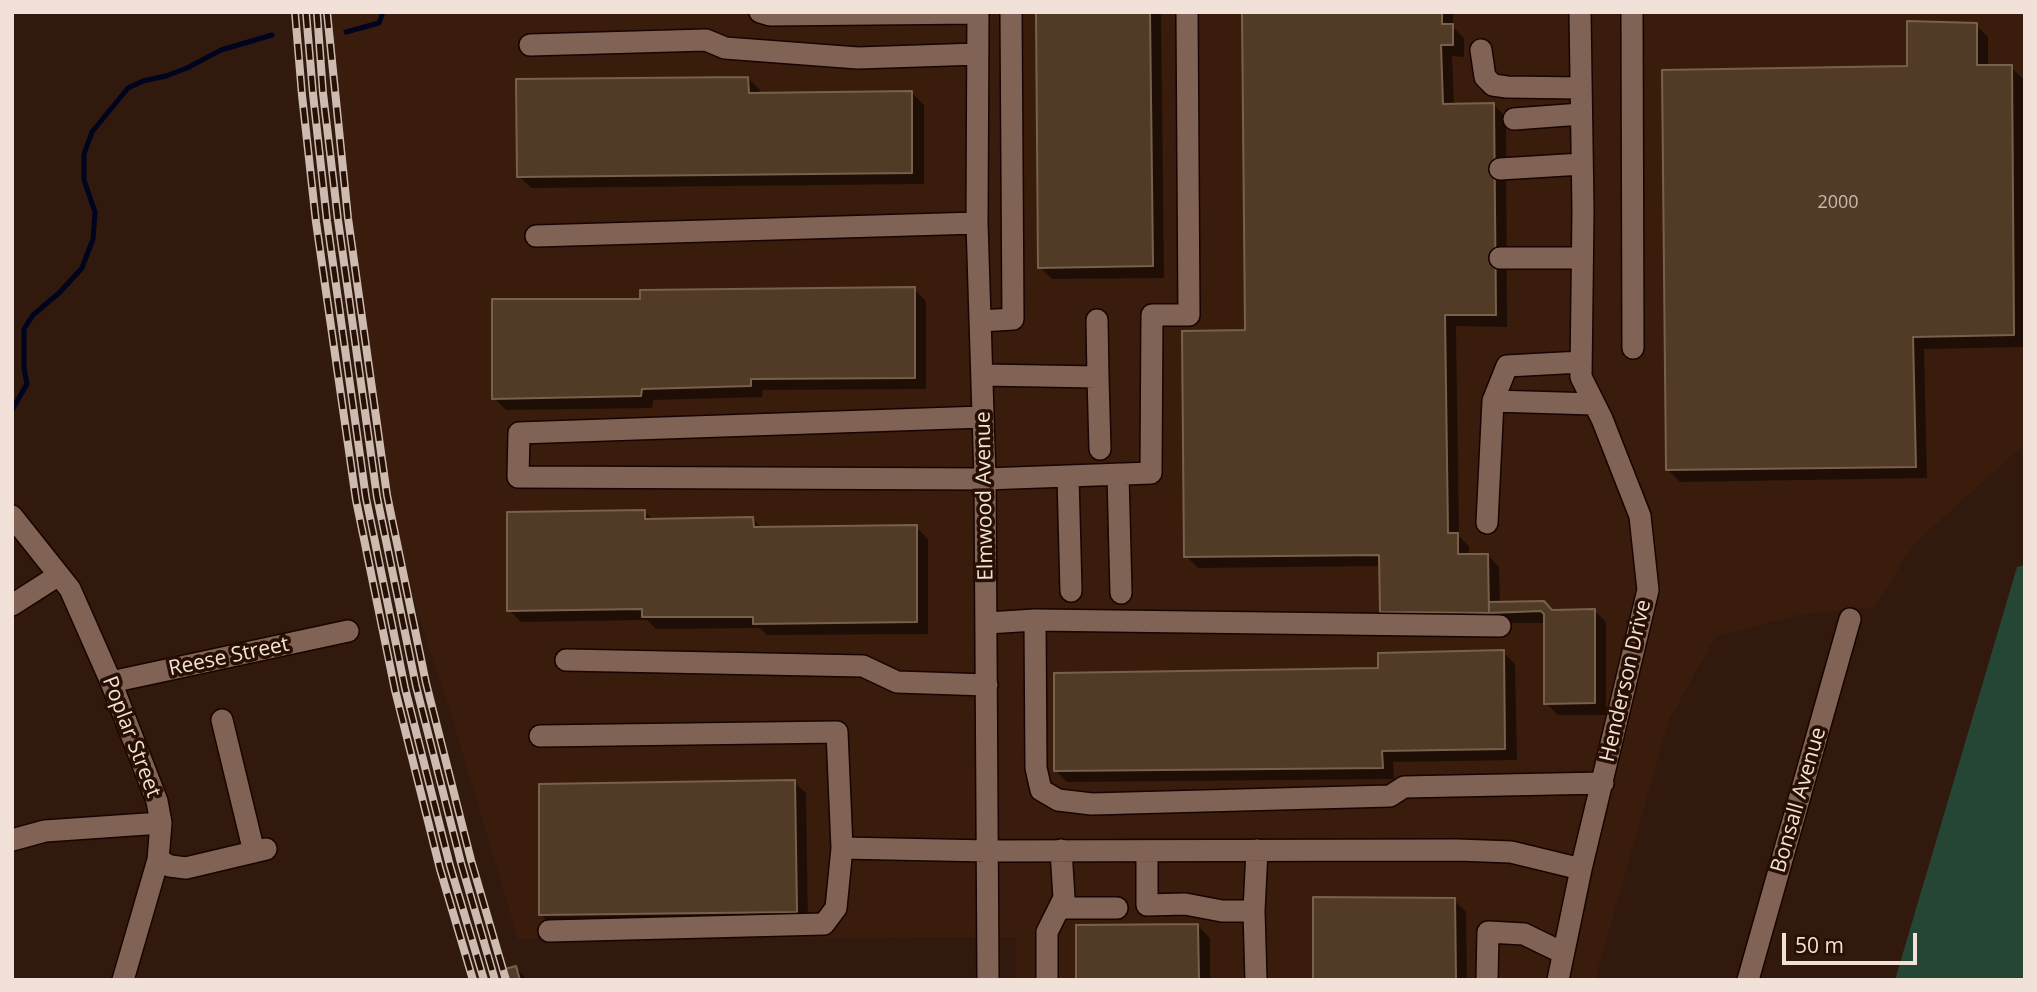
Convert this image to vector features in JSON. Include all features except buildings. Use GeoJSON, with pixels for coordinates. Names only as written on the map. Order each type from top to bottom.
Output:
{"type":"FeatureCollection","features":[{"type":"Feature","properties":{"kind":"street"},"geometry":{"type":"LineString","coordinates":[[760,12],[770,15],[978,13]]}},
{"type":"Feature","properties":{"kind":"street"},"geometry":{"type":"LineString","coordinates":[[980,321],[1013,319],[1011,12]]}},
{"type":"Feature","properties":{"kind":"street"},"geometry":{"type":"LineString","coordinates":[[983,417],[519,433],[518,477],[985,479],[1151,473],[1152,315],[1189,315],[1187,12]]}},
{"type":"Feature","properties":{"kind":"street","name":"Henderson Drive"},"geometry":{"type":"LineString","coordinates":[[1558,980],[1581,869],[1648,590],[1640,516],[1581,377],[1580,12]]}},
{"type":"Feature","properties":{"kind":"street"},"geometry":{"type":"LineString","coordinates":[[1632,12],[1633,348]]}},
{"type":"Feature","properties":{"kind":"street","name":"Elmwood Avenue"},"geometry":{"type":"LineString","coordinates":[[978,13],[977,223],[985,479],[989,980]]}},
{"type":"Feature","properties":{"kind":"street"},"geometry":{"type":"LineString","coordinates":[[530,45],[706,40],[725,48],[858,58],[978,54]]}},
{"type":"Feature","properties":{"kind":"street"},"geometry":{"type":"LineString","coordinates":[[1481,50],[1485,78],[1493,85],[1580,88]]}},
{"type":"Feature","properties":{"kind":"street"},"geometry":{"type":"LineString","coordinates":[[978,114],[1012,114]]}},
{"type":"Feature","properties":{"kind":"street"},"geometry":{"type":"LineString","coordinates":[[1514,119],[1581,114]]}},
{"type":"Feature","properties":{"kind":"street"},"geometry":{"type":"LineString","coordinates":[[1500,169],[1582,164]]}},
{"type":"Feature","properties":{"kind":"street"},"geometry":{"type":"LineString","coordinates":[[536,236],[977,223]]}},
{"type":"Feature","properties":{"kind":"street"},"geometry":{"type":"LineString","coordinates":[[1500,258],[1582,258]]}},
{"type":"Feature","properties":{"kind":"street"},"geometry":{"type":"LineString","coordinates":[[1097,320],[1100,449]]}},
{"type":"Feature","properties":{"kind":"street"},"geometry":{"type":"LineString","coordinates":[[1487,523],[1493,401],[1507,366],[1581,362]]}},
{"type":"Feature","properties":{"kind":"street"},"geometry":{"type":"LineString","coordinates":[[982,375],[1098,377]]}},
{"type":"Feature","properties":{"kind":"street"},"geometry":{"type":"LineString","coordinates":[[1493,401],[1594,404]]}},
{"type":"Feature","properties":{"kind":"street"},"geometry":{"type":"LineString","coordinates":[[1118,474],[1121,593]]}},
{"type":"Feature","properties":{"kind":"street"},"geometry":{"type":"LineString","coordinates":[[1068,476],[1071,591]]}},
{"type":"Feature","properties":{"kind":"street","name":"Poplar Street"},"geometry":{"type":"LineString","coordinates":[[12,516],[70,589],[111,682],[158,801],[161,823],[158,860],[123,980]]}},
{"type":"Feature","properties":{"kind":"street"},"geometry":{"type":"LineString","coordinates":[[12,605],[59,575]]}},
{"type":"Feature","properties":{"kind":"street"},"geometry":{"type":"LineString","coordinates":[[1035,620],[1036,768],[1041,790],[1058,800],[1092,804],[1390,796],[1404,787],[1603,783]]}},
{"type":"Feature","properties":{"kind":"street"},"geometry":{"type":"LineString","coordinates":[[987,623],[1035,620],[1500,626]]}},
{"type":"Feature","properties":{"kind":"street","name":"Bonsall Avenue"},"geometry":{"type":"LineString","coordinates":[[1748,980],[1850,620]]}},
{"type":"Feature","properties":{"kind":"street","name":"Reese Street"},"geometry":{"type":"LineString","coordinates":[[111,682],[348,631]]}},
{"type":"Feature","properties":{"kind":"street"},"geometry":{"type":"LineString","coordinates":[[566,660],[863,666],[897,682],[987,685]]}},
{"type":"Feature","properties":{"kind":"street"},"geometry":{"type":"LineString","coordinates":[[158,860],[170,866],[186,867],[260,850],[222,720]]}},
{"type":"Feature","properties":{"kind":"street"},"geometry":{"type":"LineString","coordinates":[[540,736],[837,732],[842,848],[836,908],[824,924],[550,930]]}},
{"type":"Feature","properties":{"kind":"street"},"geometry":{"type":"LineString","coordinates":[[12,840],[45,831],[161,823]]}},
{"type":"Feature","properties":{"kind":"street"},"geometry":{"type":"LineString","coordinates":[[842,848],[988,851],[1457,850],[1511,852],[1581,869]]}},
{"type":"Feature","properties":{"kind":"street"},"geometry":{"type":"LineString","coordinates":[[1047,980],[1047,932],[1064,898],[1061,850]]}},
{"type":"Feature","properties":{"kind":"street"},"geometry":{"type":"LineString","coordinates":[[1147,850],[1147,905],[1185,904],[1222,911],[1254,911]]}},
{"type":"Feature","properties":{"kind":"street"},"geometry":{"type":"LineString","coordinates":[[1256,980],[1254,911],[1257,850]]}},
{"type":"Feature","properties":{"kind":"street"},"geometry":{"type":"LineString","coordinates":[[1059,908],[1117,908]]}},
{"type":"Feature","properties":{"kind":"street"},"geometry":{"type":"LineString","coordinates":[[1487,980],[1488,932],[1524,934],[1563,953]]}},
{"type":"Feature","properties":{"kind":"shaded area"},"geometry":{"type":"Polygon","coordinates":[[[330,12],[2025,12],[2025,444],[1915,543],[1874,607],[1797,615],[1716,636],[1669,720],[1595,980],[1016,980],[1016,937],[518,939],[401,559],[373,395],[347,209],[330,12]]]}},
{"type":"Feature","properties":{"kind":"green space"},"geometry":{"type":"Polygon","coordinates":[[[2025,565],[2025,980],[1895,980],[2017,567],[2025,565]]]}},
{"type":"Feature","properties":{"kind":"waterway"},"geometry":{"type":"LineString","coordinates":[[346,32],[379,23],[383,12]]}},
{"type":"Feature","properties":{"kind":"waterway"},"geometry":{"type":"LineString","coordinates":[[12,410],[27,384],[24,368],[24,329],[33,315],[59,293],[82,268],[93,239],[95,212],[84,180],[84,154],[92,132],[128,88],[187,68],[221,50],[272,35]]}},
{"type":"Feature","properties":{"kind":"railway"},"geometry":{"type":"LineString","coordinates":[[295,12],[316,222],[356,500],[395,690],[440,869],[473,980]]}},
{"type":"Feature","properties":{"kind":"railway"},"geometry":{"type":"LineString","coordinates":[[306,12],[327,221],[366,498],[405,688],[450,866],[484,980]]}},
{"type":"Feature","properties":{"kind":"railway"},"geometry":{"type":"LineString","coordinates":[[317,12],[323,93],[338,220],[377,497],[416,686],[461,863],[495,980]]}},
{"type":"Feature","properties":{"kind":"railway"},"geometry":{"type":"LineString","coordinates":[[327,12],[348,218],[387,495],[426,683],[471,860],[506,980]]}}]}
